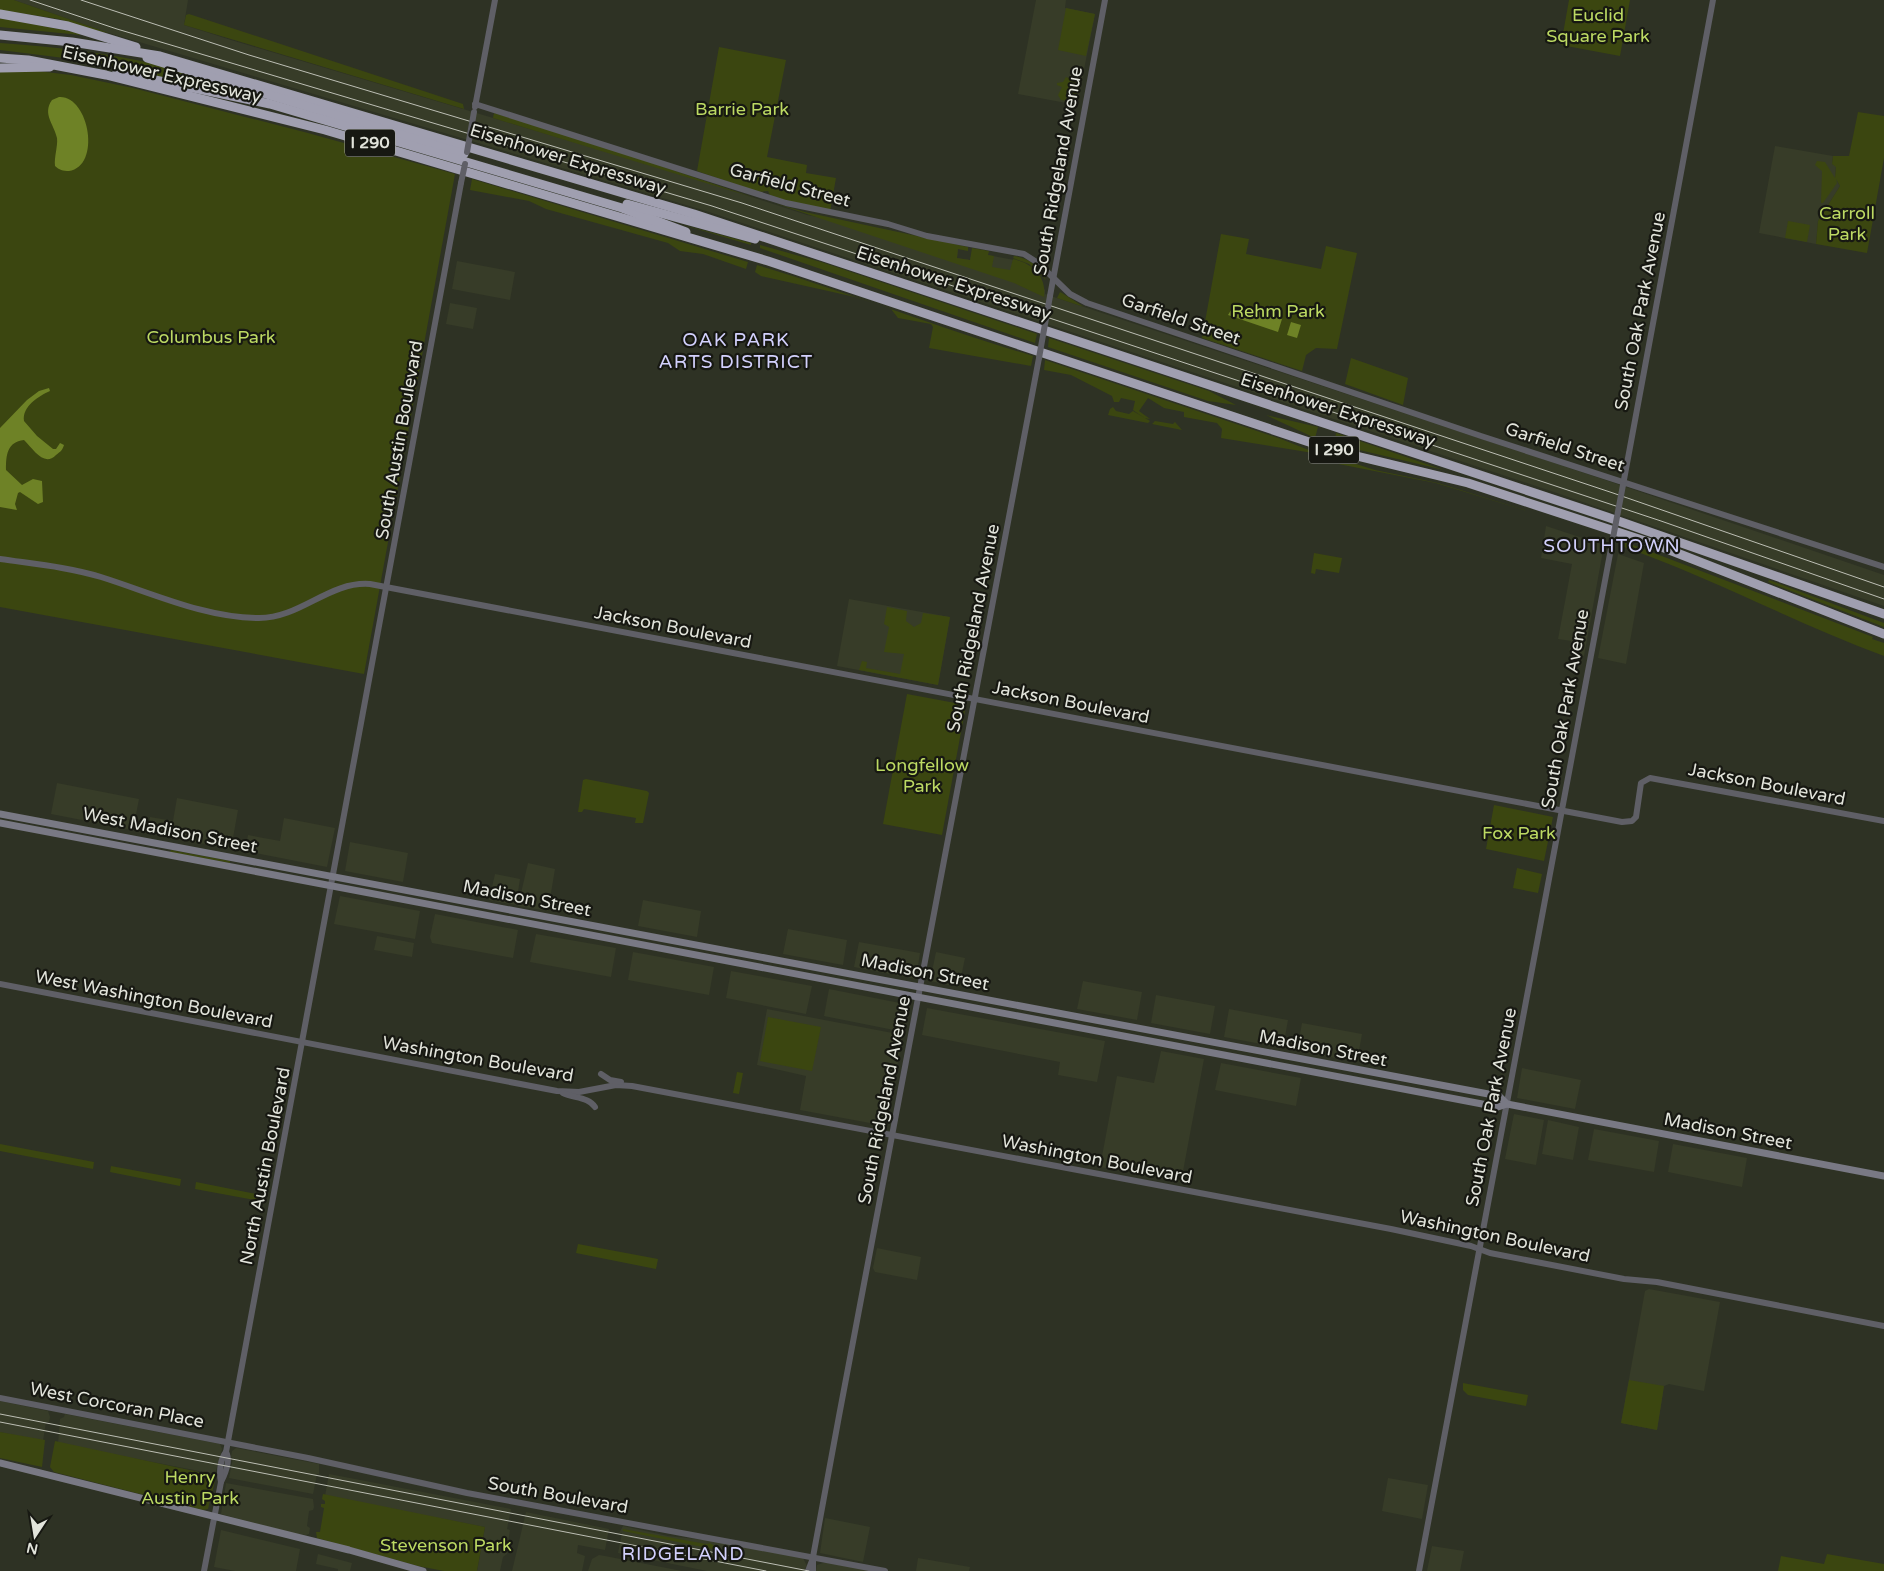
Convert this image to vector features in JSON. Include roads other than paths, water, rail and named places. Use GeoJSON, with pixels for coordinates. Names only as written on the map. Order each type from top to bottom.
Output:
{"type":"FeatureCollection","features":[{"type":"Feature","properties":{"kind":"highway"},"geometry":{"type":"LineString","coordinates":[[0,14],[68,26],[160,56]]}},
{"type":"Feature","properties":{"kind":"highway","name":"Eisenhower Expressway"},"geometry":{"type":"LineString","coordinates":[[0,36],[126,50],[160,56],[684,211],[1607,517],[1884,614]]}},
{"type":"Feature","properties":{"kind":"highway"},"geometry":{"type":"LineString","coordinates":[[126,50],[174,67],[622,208],[679,228],[708,243]]}},
{"type":"Feature","properties":{"kind":"highway","name":"Eisenhower Expressway"},"geometry":{"type":"LineString","coordinates":[[0,58],[28,60],[166,89],[325,130],[708,243],[821,278],[1336,451],[1444,477],[1506,495],[1654,544],[1884,634]]}},
{"type":"Feature","properties":{"kind":"highway"},"geometry":{"type":"LineString","coordinates":[[28,60],[55,60],[270,104],[751,239],[784,243]]}},
{"type":"Feature","properties":{"kind":"highway"},"geometry":{"type":"LineString","coordinates":[[0,68],[38,69],[60,66]]}},
{"type":"Feature","properties":{"kind":"main road","name":"West Madison Street"},"geometry":{"type":"LineString","coordinates":[[0,814],[334,877]]}},
{"type":"Feature","properties":{"kind":"main road","name":"West Madison Street"},"geometry":{"type":"LineString","coordinates":[[0,823],[332,886]]}},
{"type":"Feature","properties":{"kind":"main road","name":"Madison Street"},"geometry":{"type":"LineString","coordinates":[[334,877],[1500,1096],[1507,1104]]}},
{"type":"Feature","properties":{"kind":"main road","name":"Madison Street"},"geometry":{"type":"LineString","coordinates":[[332,886],[1498,1107],[1507,1104],[1884,1176]]}},
{"type":"Feature","properties":{"kind":"main road"},"geometry":{"type":"LineString","coordinates":[[0,1464],[342,1550],[348,1555],[399,1568],[407,1567],[423,1571]]}},
{"type":"Feature","properties":{"kind":"street","name":"South Austin Boulevard"},"geometry":{"type":"LineString","coordinates":[[332,886],[495,0]]}},
{"type":"Feature","properties":{"kind":"street","name":"South Ridgeland Avenue"},"geometry":{"type":"LineString","coordinates":[[813,1557],[1105,0]]}},
{"type":"Feature","properties":{"kind":"street","name":"South Oak Park Avenue"},"geometry":{"type":"LineString","coordinates":[[1419,1571],[1714,0]]}},
{"type":"Feature","properties":{"kind":"street","name":"Garfield Street"},"geometry":{"type":"LineString","coordinates":[[475,104],[795,206],[894,226],[927,236],[1024,254],[1038,263],[1070,294],[1087,303],[1623,484],[1884,567]]}},
{"type":"Feature","properties":{"kind":"street","name":"Jackson Boulevard"},"geometry":{"type":"LineString","coordinates":[[0,559],[72,569],[192,606],[247,618],[272,617],[291,612],[331,591],[347,586],[363,584],[387,587],[1622,822],[1636,817],[1640,787],[1644,780],[1654,778],[1884,821]]}},
{"type":"Feature","properties":{"kind":"street","name":"North Austin Boulevard"},"geometry":{"type":"LineString","coordinates":[[204,1571],[221,1482],[225,1476],[228,1456],[226,1452],[332,886]]}},
{"type":"Feature","properties":{"kind":"street","name":"West Washington Boulevard"},"geometry":{"type":"LineString","coordinates":[[0,984],[303,1042]]}},
{"type":"Feature","properties":{"kind":"street","name":"Washington Boulevard"},"geometry":{"type":"LineString","coordinates":[[303,1042],[557,1091],[579,1092],[616,1085],[632,1086],[1399,1231],[1480,1249],[1490,1253],[1616,1277],[1657,1282],[1884,1326]]}},
{"type":"Feature","properties":{"kind":"street"},"geometry":{"type":"LineString","coordinates":[[601,1074],[610,1080],[632,1086]]}},
{"type":"Feature","properties":{"kind":"street"},"geometry":{"type":"LineString","coordinates":[[557,1091],[570,1097],[585,1099],[593,1103],[595,1107]]}},
{"type":"Feature","properties":{"kind":"street","name":"West Corcoran Place"},"geometry":{"type":"LineString","coordinates":[[0,1398],[228,1442]]}},
{"type":"Feature","properties":{"kind":"street","name":"South Boulevard"},"geometry":{"type":"LineString","coordinates":[[228,1442],[476,1495],[885,1571]]}},
{"type":"Feature","properties":{"kind":"street"},"geometry":{"type":"LineString","coordinates":[[808,1571],[813,1557]]}},
{"type":"Feature","properties":{"kind":"street"},"geometry":{"type":"LineString","coordinates":[[813,1557],[813,1571]]}},
{"type":"Feature","properties":{"kind":"railway"},"geometry":{"type":"LineString","coordinates":[[30,0],[117,29],[712,206],[1661,521],[1884,599]]}},
{"type":"Feature","properties":{"kind":"railway"},"geometry":{"type":"LineString","coordinates":[[81,0],[249,55],[742,203],[1613,493],[1884,587]]}},
{"type":"Feature","properties":{"kind":"railway"},"geometry":{"type":"LineString","coordinates":[[0,1414],[809,1571]]}},
{"type":"Feature","properties":{"kind":"railway"},"geometry":{"type":"LineString","coordinates":[[0,1422],[766,1571]]}},
{"type":"Feature","properties":{"kind":"district","name":"OAK PARK ARTS DISTRICT"},"geometry":{"type":"Point","coordinates":[736,351]}},
{"type":"Feature","properties":{"kind":"district","name":"SOUTHTOWN"},"geometry":{"type":"Point","coordinates":[1612,546]}},
{"type":"Feature","properties":{"kind":"district","name":"RIDGELAND"},"geometry":{"type":"Point","coordinates":[683,1554]}},
{"type":"Feature","properties":{"kind":"park label","name":"Euclid Square Park"},"geometry":{"type":"Point","coordinates":[1598,25]}},
{"type":"Feature","properties":{"kind":"park label","name":"Barrie Park"},"geometry":{"type":"Point","coordinates":[742,109]}},
{"type":"Feature","properties":{"kind":"park label","name":"Carroll Park"},"geometry":{"type":"Point","coordinates":[1847,223]}},
{"type":"Feature","properties":{"kind":"park label","name":"Rehm Park"},"geometry":{"type":"Point","coordinates":[1278,311]}},
{"type":"Feature","properties":{"kind":"park label","name":"Columbus Park"},"geometry":{"type":"Point","coordinates":[211,337]}},
{"type":"Feature","properties":{"kind":"park label","name":"Longfellow Park"},"geometry":{"type":"Point","coordinates":[922,775]}},
{"type":"Feature","properties":{"kind":"park label","name":"Fox Park"},"geometry":{"type":"Point","coordinates":[1519,833]}},
{"type":"Feature","properties":{"kind":"park label","name":"Henry Austin Park"},"geometry":{"type":"Point","coordinates":[190,1487]}},
{"type":"Feature","properties":{"kind":"park label","name":"Stevenson Park"},"geometry":{"type":"Point","coordinates":[446,1545]}}]}
